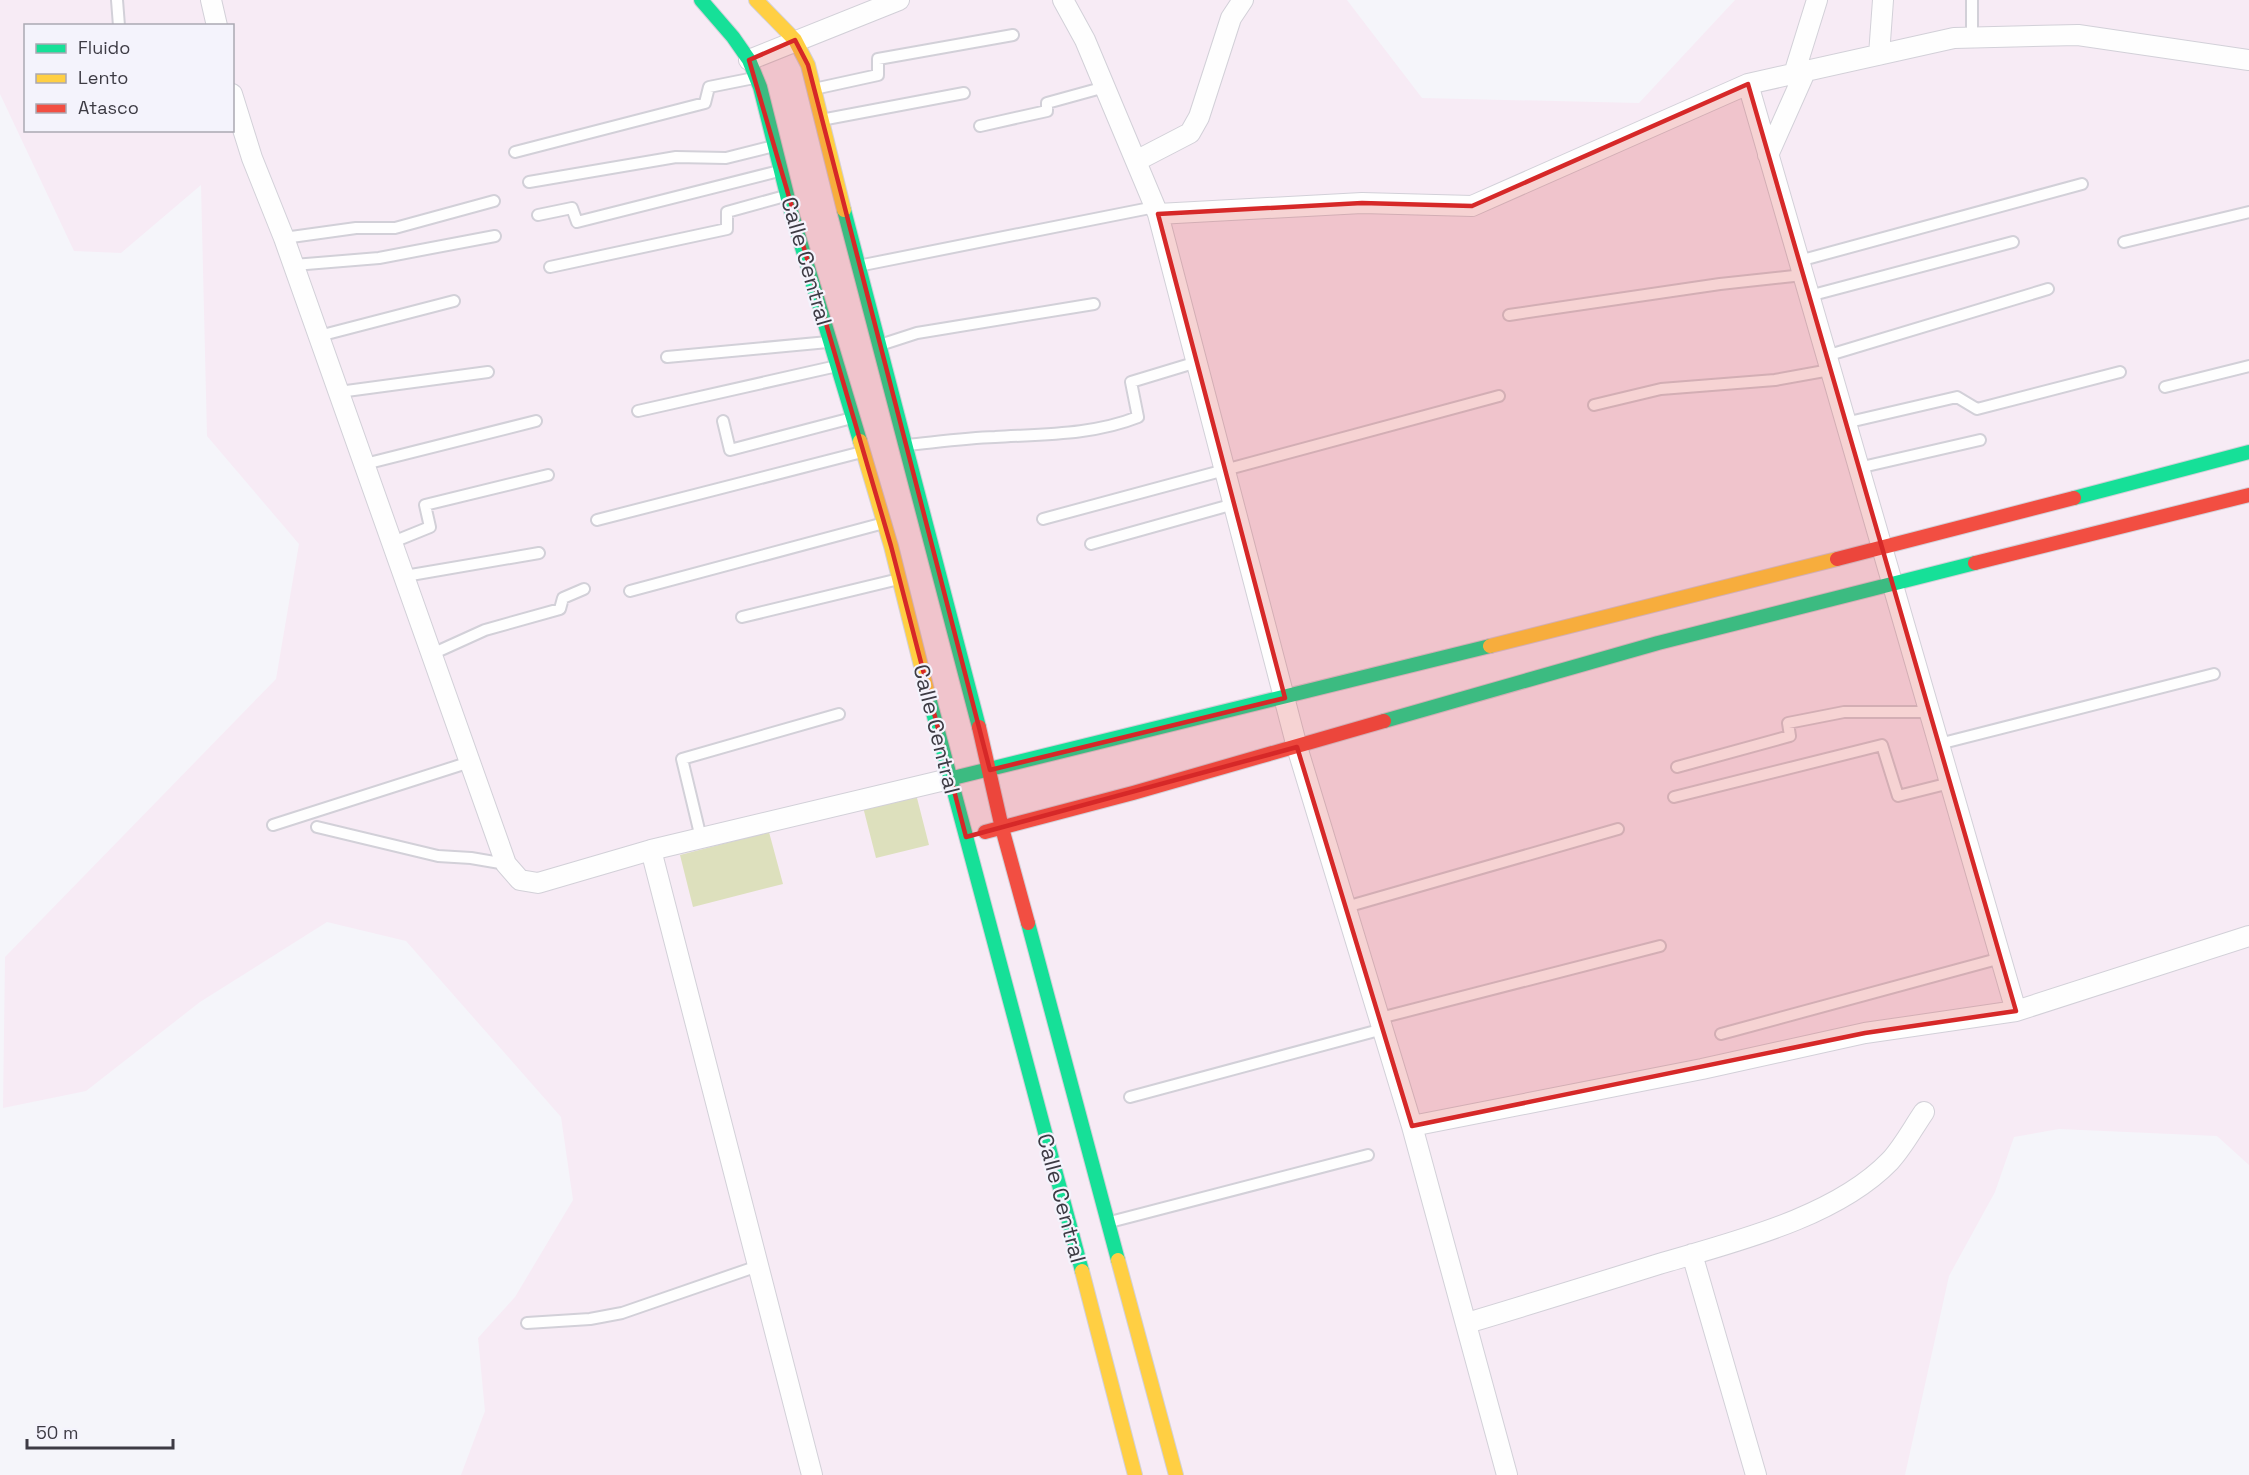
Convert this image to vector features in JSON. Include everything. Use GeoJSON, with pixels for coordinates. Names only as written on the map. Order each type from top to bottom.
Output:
{"type":"FeatureCollection","features":[{"type":"Feature","properties":{"kind":"street"},"geometry":{"type":"LineString","coordinates":[[211,0],[217,24]]}},
{"type":"Feature","properties":{"kind":"street","name":"Calle Central"},"geometry":{"type":"LineString","coordinates":[[701,0],[733,36],[753,69],[787,195],[891,546],[949,779],[1135,1475]]}},
{"type":"Feature","properties":{"kind":"street","name":"Calle Central"},"geometry":{"type":"LineString","coordinates":[[756,0],[795,40],[808,64],[904,445],[918,539],[990,770],[1002,828],[1176,1475]]}},
{"type":"Feature","properties":{"kind":"street"},"geometry":{"type":"LineString","coordinates":[[753,69],[795,40],[899,0]]}},
{"type":"Feature","properties":{"kind":"street"},"geometry":{"type":"LineString","coordinates":[[1063,0],[1085,40],[1156,211],[1298,747],[1412,1126],[1507,1475]]}},
{"type":"Feature","properties":{"kind":"street"},"geometry":{"type":"LineString","coordinates":[[1136,161],[1190,133],[1199,117],[1231,18],[1243,0]]}},
{"type":"Feature","properties":{"kind":"street"},"geometry":{"type":"LineString","coordinates":[[1768,156],[1799,73],[1817,0]]}},
{"type":"Feature","properties":{"kind":"street"},"geometry":{"type":"LineString","coordinates":[[1879,56],[1883,0]]}},
{"type":"Feature","properties":{"kind":"street"},"geometry":{"type":"LineString","coordinates":[[1156,211],[1362,202],[1472,206],[1748,84],[1954,38],[2078,35],[2249,60]]}},
{"type":"Feature","properties":{"kind":"street"},"geometry":{"type":"LineString","coordinates":[[1748,84],[2016,1011]]}},
{"type":"Feature","properties":{"kind":"street"},"geometry":{"type":"LineString","coordinates":[[234,100],[252,158],[294,265],[506,864],[520,880],[538,883],[651,850],[1286,698],[1881,548],[2249,452]]}},
{"type":"Feature","properties":{"kind":"street"},"geometry":{"type":"LineString","coordinates":[[966,837],[1298,747],[1574,666],[1893,583],[2249,495]]}},
{"type":"Feature","properties":{"kind":"street"},"geometry":{"type":"LineString","coordinates":[[891,546],[918,539]]}},
{"type":"Feature","properties":{"kind":"street"},"geometry":{"type":"LineString","coordinates":[[651,850],[812,1475]]}},
{"type":"Feature","properties":{"kind":"street"},"geometry":{"type":"LineString","coordinates":[[1412,1126],[1702,1069],[1865,1033],[2016,1011],[2249,936]]}},
{"type":"Feature","properties":{"kind":"street"},"geometry":{"type":"LineString","coordinates":[[1467,1323],[1785,1224],[1826,1207],[1890,1161],[1924,1112]]}},
{"type":"Feature","properties":{"kind":"street"},"geometry":{"type":"LineString","coordinates":[[1692,1254],[1756,1475]]}},
{"type":"Feature","properties":{"kind":"lane"},"geometry":{"type":"LineString","coordinates":[[117,0],[119,24]]}},
{"type":"Feature","properties":{"kind":"lane"},"geometry":{"type":"LineString","coordinates":[[1972,0],[1972,38]]}},
{"type":"Feature","properties":{"kind":"lane"},"geometry":{"type":"LineString","coordinates":[[814,89],[878,75],[878,58],[1013,35]]}},
{"type":"Feature","properties":{"kind":"lane"},"geometry":{"type":"LineString","coordinates":[[515,152],[705,103],[709,87],[753,69]]}},
{"type":"Feature","properties":{"kind":"lane"},"geometry":{"type":"LineString","coordinates":[[980,126],[1047,111],[1047,103],[1105,87]]}},
{"type":"Feature","properties":{"kind":"lane"},"geometry":{"type":"LineString","coordinates":[[821,120],[964,93]]}},
{"type":"Feature","properties":{"kind":"lane"},"geometry":{"type":"LineString","coordinates":[[529,182],[676,157],[726,158],[775,146]]}},
{"type":"Feature","properties":{"kind":"lane"},"geometry":{"type":"LineString","coordinates":[[538,215],[572,208],[577,222],[781,170]]}},
{"type":"Feature","properties":{"kind":"lane"},"geometry":{"type":"LineString","coordinates":[[1509,315],[1720,284],[1801,268],[2082,184]]}},
{"type":"Feature","properties":{"kind":"lane"},"geometry":{"type":"LineString","coordinates":[[550,267],[727,229],[727,212],[787,195]]}},
{"type":"Feature","properties":{"kind":"lane"},"geometry":{"type":"LineString","coordinates":[[284,238],[356,228],[395,228],[494,201]]}},
{"type":"Feature","properties":{"kind":"lane"},"geometry":{"type":"LineString","coordinates":[[858,266],[1156,211]]}},
{"type":"Feature","properties":{"kind":"lane"},"geometry":{"type":"LineString","coordinates":[[2124,242],[2249,212]]}},
{"type":"Feature","properties":{"kind":"lane"},"geometry":{"type":"LineString","coordinates":[[294,265],[379,258],[495,236]]}},
{"type":"Feature","properties":{"kind":"lane"},"geometry":{"type":"LineString","coordinates":[[1809,296],[2013,242]]}},
{"type":"Feature","properties":{"kind":"lane"},"geometry":{"type":"LineString","coordinates":[[1594,405],[1661,389],[1775,380],[2048,289]]}},
{"type":"Feature","properties":{"kind":"lane"},"geometry":{"type":"LineString","coordinates":[[319,336],[454,301]]}},
{"type":"Feature","properties":{"kind":"lane"},"geometry":{"type":"LineString","coordinates":[[878,345],[917,333],[1094,304]]}},
{"type":"Feature","properties":{"kind":"lane"},"geometry":{"type":"LineString","coordinates":[[667,357],[830,342]]}},
{"type":"Feature","properties":{"kind":"lane"},"geometry":{"type":"LineString","coordinates":[[904,445],[1074,432],[1123,423],[1138,417],[1131,382],[1197,362]]}},
{"type":"Feature","properties":{"kind":"lane"},"geometry":{"type":"LineString","coordinates":[[638,411],[837,365]]}},
{"type":"Feature","properties":{"kind":"lane"},"geometry":{"type":"LineString","coordinates":[[2165,387],[2249,366]]}},
{"type":"Feature","properties":{"kind":"lane"},"geometry":{"type":"LineString","coordinates":[[339,392],[488,372]]}},
{"type":"Feature","properties":{"kind":"lane"},"geometry":{"type":"LineString","coordinates":[[1845,423],[1957,397],[1977,409],[2120,372]]}},
{"type":"Feature","properties":{"kind":"lane"},"geometry":{"type":"LineString","coordinates":[[1043,519],[1499,396]]}},
{"type":"Feature","properties":{"kind":"lane"},"geometry":{"type":"LineString","coordinates":[[723,421],[730,450],[852,418]]}},
{"type":"Feature","properties":{"kind":"lane"},"geometry":{"type":"LineString","coordinates":[[365,464],[536,422]]}},
{"type":"Feature","properties":{"kind":"lane"},"geometry":{"type":"LineString","coordinates":[[1858,468],[1980,440]]}},
{"type":"Feature","properties":{"kind":"lane"},"geometry":{"type":"LineString","coordinates":[[597,520],[863,452]]}},
{"type":"Feature","properties":{"kind":"lane"},"geometry":{"type":"LineString","coordinates":[[393,542],[430,527],[425,505],[548,475]]}},
{"type":"Feature","properties":{"kind":"lane"},"geometry":{"type":"LineString","coordinates":[[1091,544],[1234,504]]}},
{"type":"Feature","properties":{"kind":"lane"},"geometry":{"type":"LineString","coordinates":[[630,591],[884,523]]}},
{"type":"Feature","properties":{"kind":"lane"},"geometry":{"type":"LineString","coordinates":[[405,576],[539,554]]}},
{"type":"Feature","properties":{"kind":"lane"},"geometry":{"type":"LineString","coordinates":[[742,617],[899,579]]}},
{"type":"Feature","properties":{"kind":"lane"},"geometry":{"type":"LineString","coordinates":[[432,654],[485,630],[560,609],[563,598],[584,589]]}},
{"type":"Feature","properties":{"kind":"lane"},"geometry":{"type":"LineString","coordinates":[[1939,744],[2214,674]]}},
{"type":"Feature","properties":{"kind":"lane"},"geometry":{"type":"LineString","coordinates":[[1677,767],[1790,736],[1788,723],[1844,712],[1930,712]]}},
{"type":"Feature","properties":{"kind":"lane"},"geometry":{"type":"LineString","coordinates":[[701,838],[682,759],[840,714]]}},
{"type":"Feature","properties":{"kind":"lane"},"geometry":{"type":"LineString","coordinates":[[1674,797],[1882,745],[1898,796],[1950,783]]}},
{"type":"Feature","properties":{"kind":"lane"},"geometry":{"type":"LineString","coordinates":[[273,825],[470,762]]}},
{"type":"Feature","properties":{"kind":"lane"},"geometry":{"type":"LineString","coordinates":[[317,827],[438,856],[471,858],[506,864]]}},
{"type":"Feature","properties":{"kind":"lane"},"geometry":{"type":"LineString","coordinates":[[1346,907],[1618,829]]}},
{"type":"Feature","properties":{"kind":"lane"},"geometry":{"type":"LineString","coordinates":[[1130,1097],[1660,946]]}},
{"type":"Feature","properties":{"kind":"lane"},"geometry":{"type":"LineString","coordinates":[[1721,1034],[2001,958]]}},
{"type":"Feature","properties":{"kind":"lane"},"geometry":{"type":"LineString","coordinates":[[1108,1222],[1368,1155]]}},
{"type":"Feature","properties":{"kind":"lane"},"geometry":{"type":"LineString","coordinates":[[527,1323],[590,1319],[622,1313],[758,1266]]}},
{"type":"Feature","properties":{"kind":"highlighted area"},"geometry":{"type":"Polygon","coordinates":[[[795,40],[808,65],[990,770],[1285,698],[1158,214],[1362,203],[1472,206],[1748,84],[2016,1011],[1865,1033],[1412,1126],[1297,747],[966,837],[891,546],[749,60],[795,40]]]}},
{"type":"Feature","properties":{"kind":"shaded area"},"geometry":{"type":"Polygon","coordinates":[[[0,0],[1347,0],[1422,98],[1639,103],[1735,0],[2249,0],[2249,1165],[2217,1136],[2059,1129],[2014,1137],[1995,1192],[1949,1276],[1905,1475],[461,1475],[485,1411],[478,1338],[515,1297],[573,1200],[561,1117],[406,941],[327,922],[200,1002],[86,1091],[3,1108],[5,957],[276,679],[299,544],[207,436],[201,185],[121,253],[74,251],[0,94],[0,0]]]}},
{"type":"Feature","properties":{"kind":"green space"},"geometry":{"type":"Polygon","coordinates":[[[916,794],[929,845],[876,858],[863,807],[916,794]]]}},
{"type":"Feature","properties":{"kind":"green space"},"geometry":{"type":"Polygon","coordinates":[[[769,832],[783,884],[693,907],[680,855],[769,832]]]}},
{"type":"Feature","properties":{"kind":"traffic: fast"},"geometry":{"type":"LineString","coordinates":[[701,0],[733,37],[749,60],[760,87],[791,211],[860,441]]}},
{"type":"Feature","properties":{"kind":"traffic: fast"},"geometry":{"type":"LineString","coordinates":[[844,210],[979,727]]}},
{"type":"Feature","properties":{"kind":"traffic: fast"},"geometry":{"type":"LineString","coordinates":[[2074,498],[2249,452]]}},
{"type":"Feature","properties":{"kind":"traffic: fast"},"geometry":{"type":"LineString","coordinates":[[1384,721],[1658,643],[1975,563]]}},
{"type":"Feature","properties":{"kind":"traffic: fast"},"geometry":{"type":"LineString","coordinates":[[949,779],[1490,646]]}},
{"type":"Feature","properties":{"kind":"traffic: fast"},"geometry":{"type":"LineString","coordinates":[[928,694],[1082,1271]]}},
{"type":"Feature","properties":{"kind":"traffic: fast"},"geometry":{"type":"LineString","coordinates":[[1028,923],[1118,1260]]}},
{"type":"Feature","properties":{"kind":"traffic: slow"},"geometry":{"type":"LineString","coordinates":[[756,0],[795,40],[808,65],[844,210]]}},
{"type":"Feature","properties":{"kind":"traffic: slow"},"geometry":{"type":"LineString","coordinates":[[860,441],[891,546],[928,694]]}},
{"type":"Feature","properties":{"kind":"traffic: slow"},"geometry":{"type":"LineString","coordinates":[[1490,646],[1837,559]]}},
{"type":"Feature","properties":{"kind":"traffic: slow"},"geometry":{"type":"LineString","coordinates":[[1118,1260],[1176,1475]]}},
{"type":"Feature","properties":{"kind":"traffic: slow"},"geometry":{"type":"LineString","coordinates":[[1082,1271],[1135,1475]]}},
{"type":"Feature","properties":{"kind":"traffic: jam"},"geometry":{"type":"LineString","coordinates":[[1975,563],[2249,495]]}},
{"type":"Feature","properties":{"kind":"traffic: jam"},"geometry":{"type":"LineString","coordinates":[[1837,559],[2074,498]]}},
{"type":"Feature","properties":{"kind":"traffic: jam"},"geometry":{"type":"LineString","coordinates":[[985,832],[1133,793],[1384,721]]}},
{"type":"Feature","properties":{"kind":"traffic: jam"},"geometry":{"type":"LineString","coordinates":[[979,727],[1002,828],[1028,923]]}}]}
